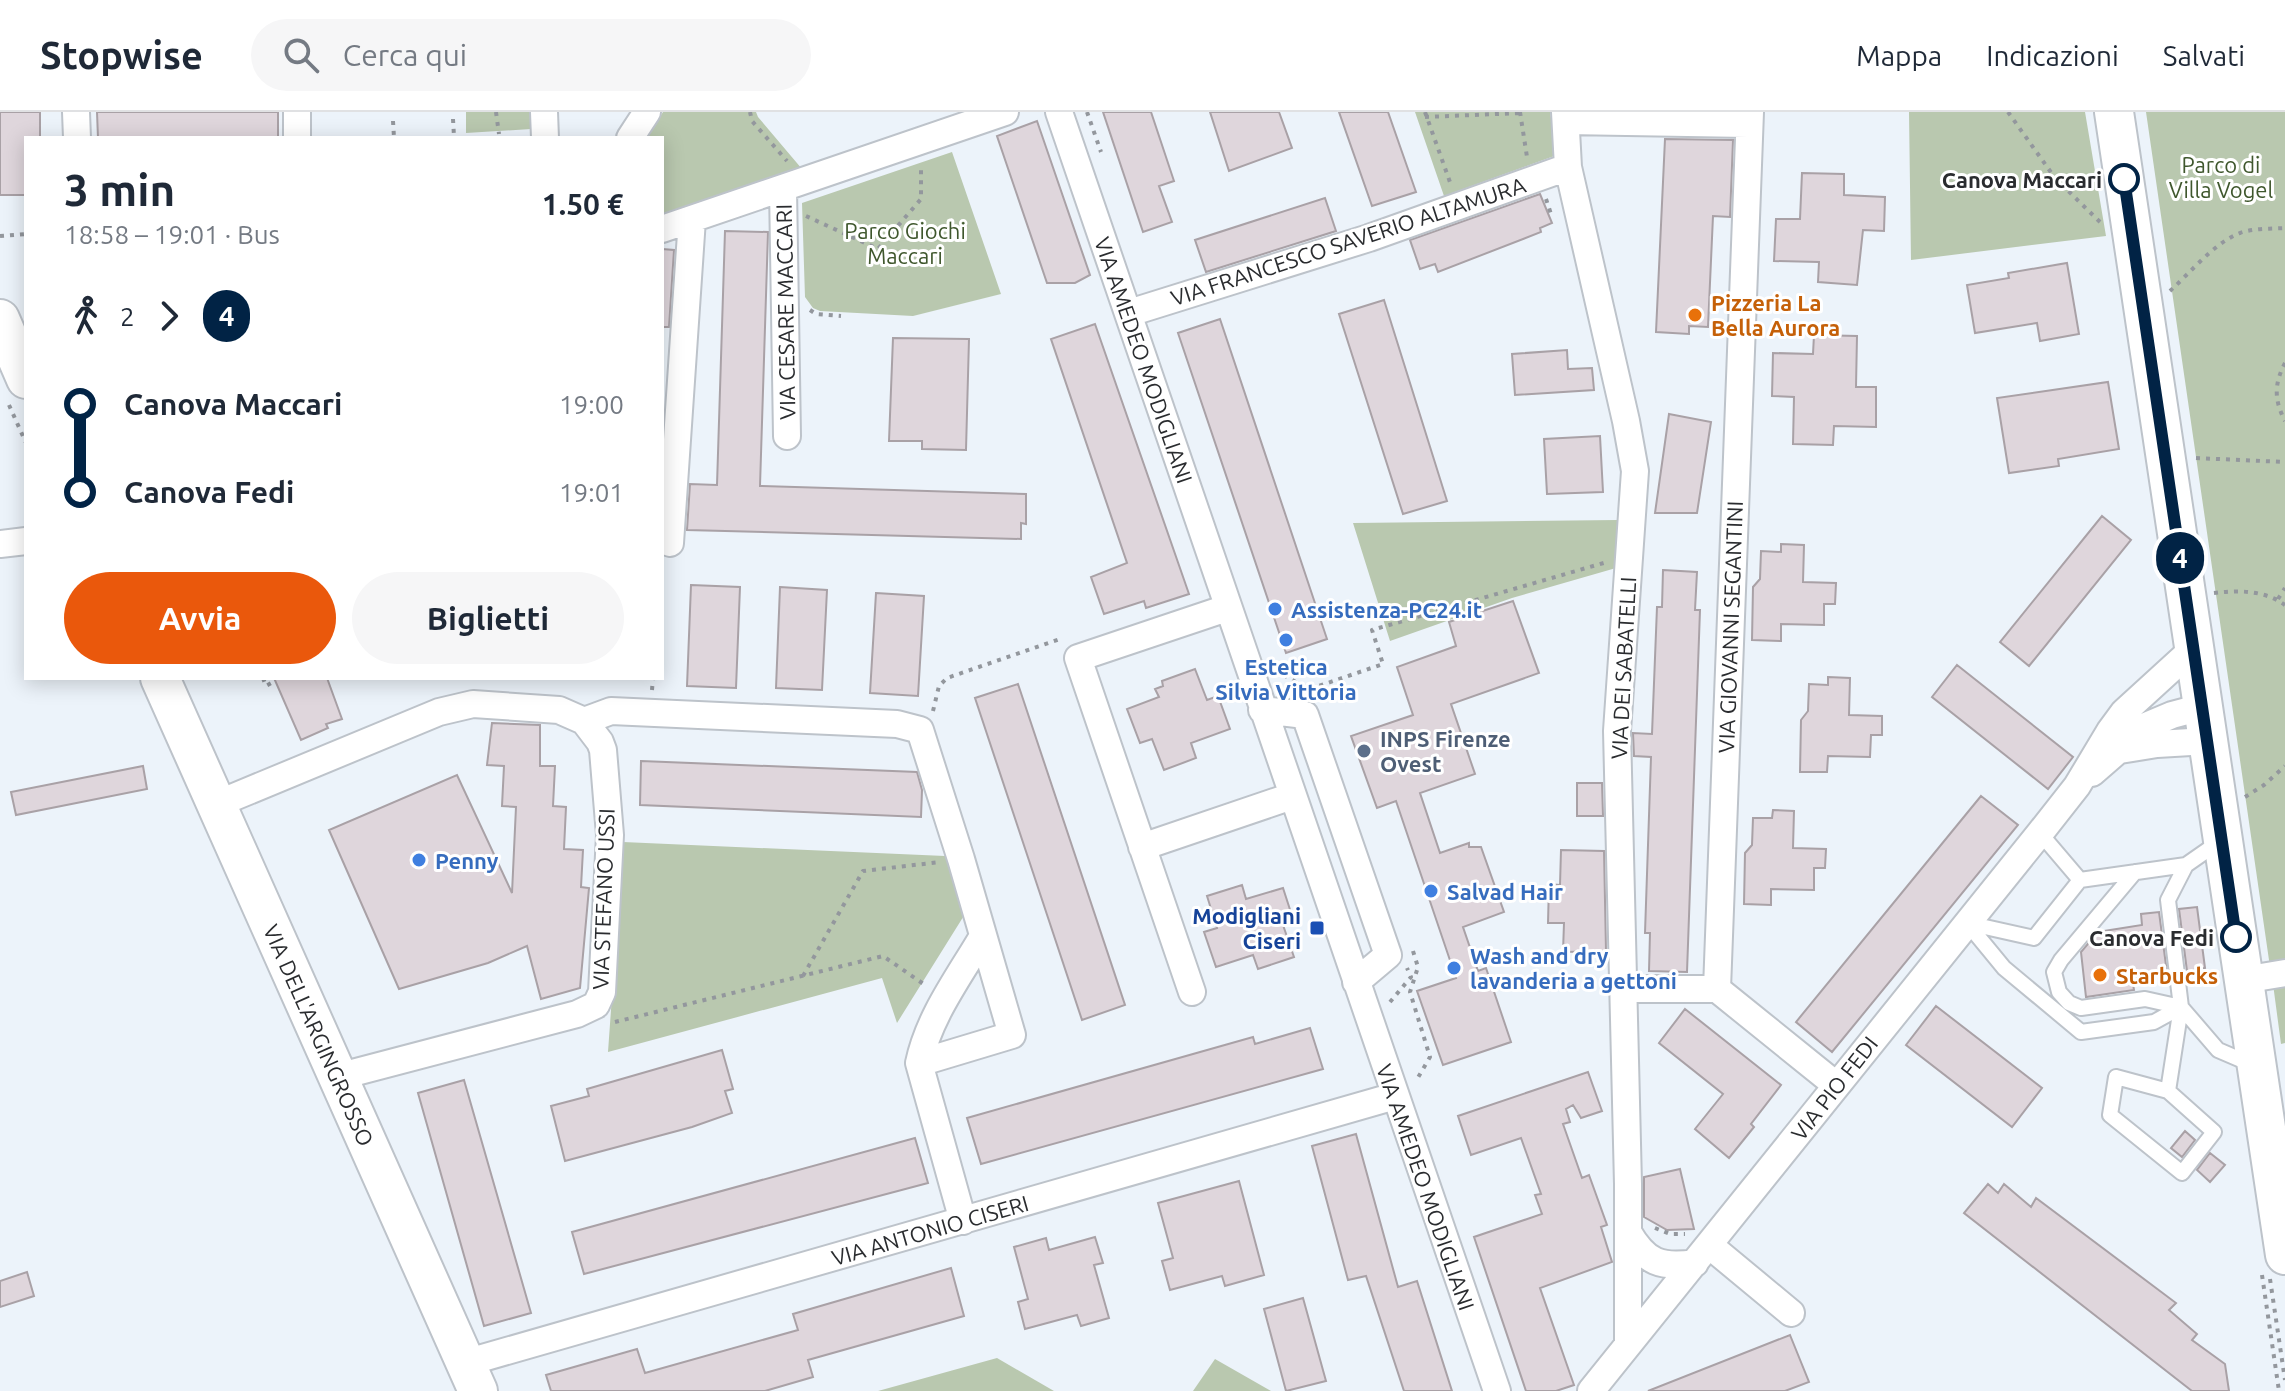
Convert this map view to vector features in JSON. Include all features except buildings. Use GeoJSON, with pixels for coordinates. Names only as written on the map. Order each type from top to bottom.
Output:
{"type":"FeatureCollection","features":[{"type":"Feature","properties":{"kind":"street"},"geometry":{"type":"LineString","coordinates":[[76,112],[77,136]]}},
{"type":"Feature","properties":{"kind":"street"},"geometry":{"type":"LineString","coordinates":[[297,112],[297,136]]}},
{"type":"Feature","properties":{"kind":"street"},"geometry":{"type":"LineString","coordinates":[[544,112],[545,136]]}},
{"type":"Feature","properties":{"kind":"street"},"geometry":{"type":"LineString","coordinates":[[631,136],[647,112]]}},
{"type":"Feature","properties":{"kind":"street","name":"VIA CESARE MACCARI"},"geometry":{"type":"LineString","coordinates":[[664,228],[1005,112]]}},
{"type":"Feature","properties":{"kind":"street","name":"VIA AMEDEO MODIGLIANI"},"geometry":{"type":"LineString","coordinates":[[1059,112],[1497,1391]]}},
{"type":"Feature","properties":{"kind":"street"},"geometry":{"type":"LineString","coordinates":[[2114,112],[2256,1067],[2277,1265]]}},
{"type":"Feature","properties":{"kind":"street"},"geometry":{"type":"LineString","coordinates":[[1566,116],[1749,118]]}},
{"type":"Feature","properties":{"kind":"street","name":"VIA DEI SABATELLI"},"geometry":{"type":"LineString","coordinates":[[1566,116],[1568,167],[1635,471],[1617,731],[1628,1344]]}},
{"type":"Feature","properties":{"kind":"street","name":"VIA GIOVANNI SEGANTINI"},"geometry":{"type":"LineString","coordinates":[[1717,989],[1749,118]]}},
{"type":"Feature","properties":{"kind":"street","name":"VIA FRANCESCO SAVERIO ALTAMURA"},"geometry":{"type":"LineString","coordinates":[[1129,313],[1369,238],[1568,167]]}},
{"type":"Feature","properties":{"kind":"street","name":"VIA CESARE MACCARI"},"geometry":{"type":"LineString","coordinates":[[787,436],[793,185]]}},
{"type":"Feature","properties":{"kind":"street"},"geometry":{"type":"LineString","coordinates":[[670,543],[692,219]]}},
{"type":"Feature","properties":{"kind":"street"},"geometry":{"type":"LineString","coordinates":[[0,319],[16,387]]}},
{"type":"Feature","properties":{"kind":"street"},"geometry":{"type":"LineString","coordinates":[[0,544],[24,541]]}},
{"type":"Feature","properties":{"kind":"street"},"geometry":{"type":"LineString","coordinates":[[1192,992],[1078,658],[1227,608]]}},
{"type":"Feature","properties":{"kind":"street","name":"VIA PIO FEDI"},"geometry":{"type":"LineString","coordinates":[[1591,1391],[2077,786],[2124,712],[2193,649]]}},
{"type":"Feature","properties":{"kind":"street","name":"VIA DELL'ARGINGROSSO"},"geometry":{"type":"LineString","coordinates":[[161,680],[471,1377]]}},
{"type":"Feature","properties":{"kind":"street"},"geometry":{"type":"LineString","coordinates":[[217,804],[461,705],[551,709],[567,712],[584,721],[611,711],[897,724],[920,730],[1012,1035],[919,1063]]}},
{"type":"Feature","properties":{"kind":"street"},"geometry":{"type":"LineString","coordinates":[[1262,710],[1305,715],[1316,745],[1388,955],[1356,982]]}},
{"type":"Feature","properties":{"kind":"street","name":"VIA STEFANO USSI"},"geometry":{"type":"LineString","coordinates":[[337,1077],[596,1005],[602,992],[610,835],[603,750],[584,721]]}},
{"type":"Feature","properties":{"kind":"street","name":"VIA PIO FEDI"},"geometry":{"type":"LineString","coordinates":[[2077,786],[2120,750],[2157,744],[2205,724]]}},
{"type":"Feature","properties":{"kind":"street"},"geometry":{"type":"LineString","coordinates":[[1142,847],[1292,796]]}},
{"type":"Feature","properties":{"kind":"street"},"geometry":{"type":"LineString","coordinates":[[963,1221],[919,1063],[924,1037],[983,936]]}},
{"type":"Feature","properties":{"kind":"street"},"geometry":{"type":"LineString","coordinates":[[2243,980],[2285,973]]}},
{"type":"Feature","properties":{"kind":"street"},"geometry":{"type":"LineString","coordinates":[[1623,989],[1717,989],[1836,1085]]}},
{"type":"Feature","properties":{"kind":"street","name":"VIA ANTONIO CISERI"},"geometry":{"type":"LineString","coordinates":[[471,1377],[963,1221],[1395,1096]]}},
{"type":"Feature","properties":{"kind":"street"},"geometry":{"type":"LineString","coordinates":[[1628,1232],[1636,1245],[1654,1262],[1670,1265],[1702,1254],[1791,1313]]}},
{"type":"Feature","properties":{"kind":"lane"},"geometry":{"type":"LineString","coordinates":[[2168,1091],[2181,1007],[2168,900],[2186,865],[2221,826]]}},
{"type":"Feature","properties":{"kind":"lane"},"geometry":{"type":"LineString","coordinates":[[2040,833],[2080,880]]}},
{"type":"Feature","properties":{"kind":"lane"},"geometry":{"type":"LineString","coordinates":[[1967,923],[2034,938],[2080,880],[2186,865]]}},
{"type":"Feature","properties":{"kind":"lane"},"geometry":{"type":"LineString","coordinates":[[2135,872],[2061,960],[2054,972],[2054,982],[2059,992],[2069,1003],[2081,1008],[2145,999],[2181,1007],[2218,1050],[2256,1067]]}},
{"type":"Feature","properties":{"kind":"lane"},"geometry":{"type":"LineString","coordinates":[[1967,923],[2004,968],[2081,1032],[2154,1022],[2181,1007]]}},
{"type":"Feature","properties":{"kind":"lane"},"geometry":{"type":"LineString","coordinates":[[2116,1077],[2168,1091],[2214,1132],[2182,1173],[2110,1115],[2116,1077]]}},
{"type":"Feature","properties":{"kind":"path"},"geometry":{"type":"LineString","coordinates":[[496,112],[499,134]]}},
{"type":"Feature","properties":{"kind":"path"},"geometry":{"type":"LineString","coordinates":[[750,112],[752,121],[793,185]]}},
{"type":"Feature","properties":{"kind":"path"},"geometry":{"type":"LineString","coordinates":[[1455,195],[1425,115],[1520,112],[1528,169]]}},
{"type":"Feature","properties":{"kind":"path"},"geometry":{"type":"LineString","coordinates":[[2008,112],[2055,178],[2099,223],[2107,227]]}},
{"type":"Feature","properties":{"kind":"path"},"geometry":{"type":"LineString","coordinates":[[453,119],[454,136]]}},
{"type":"Feature","properties":{"kind":"path"},"geometry":{"type":"LineString","coordinates":[[393,121],[394,136]]}},
{"type":"Feature","properties":{"kind":"path"},"geometry":{"type":"LineString","coordinates":[[800,213],[878,249],[921,199],[921,159]]}},
{"type":"Feature","properties":{"kind":"path"},"geometry":{"type":"LineString","coordinates":[[2143,312],[2225,241],[2250,230],[2285,228]]}},
{"type":"Feature","properties":{"kind":"path"},"geometry":{"type":"LineString","coordinates":[[0,236],[24,234]]}},
{"type":"Feature","properties":{"kind":"path"},"geometry":{"type":"LineString","coordinates":[[803,303],[816,314],[841,316]]}},
{"type":"Feature","properties":{"kind":"path"},"geometry":{"type":"LineString","coordinates":[[2285,363],[2275,391],[2285,421]]}},
{"type":"Feature","properties":{"kind":"path"},"geometry":{"type":"LineString","coordinates":[[16,387],[24,432]]}},
{"type":"Feature","properties":{"kind":"path"},"geometry":{"type":"LineString","coordinates":[[2166,457],[2285,462]]}},
{"type":"Feature","properties":{"kind":"path"},"geometry":{"type":"LineString","coordinates":[[1310,689],[1383,664],[1372,630],[1629,556]]}},
{"type":"Feature","properties":{"kind":"path"},"geometry":{"type":"LineString","coordinates":[[2278,599],[2285,588]]}},
{"type":"Feature","properties":{"kind":"path"},"geometry":{"type":"LineString","coordinates":[[2186,596],[2234,591],[2263,594],[2285,605]]}},
{"type":"Feature","properties":{"kind":"path"},"geometry":{"type":"LineString","coordinates":[[932,713],[939,686],[947,678],[1076,634]]}},
{"type":"Feature","properties":{"kind":"path"},"geometry":{"type":"LineString","coordinates":[[264,680],[266,686],[275,681]]}},
{"type":"Feature","properties":{"kind":"path"},"geometry":{"type":"LineString","coordinates":[[2221,826],[2285,766]]}},
{"type":"Feature","properties":{"kind":"path"},"geometry":{"type":"LineString","coordinates":[[803,976],[863,871],[961,859]]}},
{"type":"Feature","properties":{"kind":"path"},"geometry":{"type":"LineString","coordinates":[[590,1009],[599,1020],[610,1023],[883,956],[945,1000]]}},
{"type":"Feature","properties":{"kind":"path"},"geometry":{"type":"LineString","coordinates":[[1394,1013],[1390,1001],[1411,977],[1406,962]]}},
{"type":"Feature","properties":{"kind":"path"},"geometry":{"type":"LineString","coordinates":[[1414,1065],[1423,1093]]}},
{"type":"Feature","properties":{"kind":"path"},"geometry":{"type":"LineString","coordinates":[[2277,1265],[2285,1380]]}},
{"type":"Feature","properties":{"kind":"green space"},"geometry":{"type":"Polygon","coordinates":[[[466,112],[530,112],[531,129],[466,133],[466,112]]]}},
{"type":"Feature","properties":{"kind":"green space"},"geometry":{"type":"Polygon","coordinates":[[[663,112],[756,112],[802,169],[664,213],[664,136],[647,136],[663,112]]]}},
{"type":"Feature","properties":{"kind":"green space"},"geometry":{"type":"Polygon","coordinates":[[[1415,112],[1550,112],[1557,155],[1444,196],[1415,112]]]}},
{"type":"Feature","properties":{"kind":"green space"},"geometry":{"type":"Polygon","coordinates":[[[1909,112],[2085,112],[2106,236],[1911,260],[1909,112]]]}},
{"type":"Feature","properties":{"kind":"green space","name":"Parco di Villa Vogel"},"geometry":{"type":"Polygon","coordinates":[[[2146,112],[2285,112],[2285,965],[2270,967],[2146,112]]]}},
{"type":"Feature","properties":{"kind":"green space","name":"Parco Giochi Maccari"},"geometry":{"type":"Polygon","coordinates":[[[952,152],[1001,294],[913,316],[820,311],[813,308],[805,297],[802,203],[952,152]]]}},
{"type":"Feature","properties":{"kind":"green space"},"geometry":{"type":"Polygon","coordinates":[[[1618,520],[1616,568],[1512,598],[1390,641],[1353,523],[1618,520]]]}},
{"type":"Feature","properties":{"kind":"green space"},"geometry":{"type":"Polygon","coordinates":[[[623,842],[945,856],[965,914],[897,1023],[882,978],[608,1052],[623,842]]]}},
{"type":"Feature","properties":{"kind":"green space"},"geometry":{"type":"Polygon","coordinates":[[[2285,982],[2285,1043],[2281,1044],[2273,984],[2285,982]]]}},
{"type":"Feature","properties":{"kind":"green space"},"geometry":{"type":"Polygon","coordinates":[[[997,1358],[1054,1391],[878,1391],[997,1358]]]}},
{"type":"Feature","properties":{"kind":"green space"},"geometry":{"type":"Polygon","coordinates":[[[1215,1359],[1271,1391],[1193,1391],[1215,1359]]]}},
{"type":"Feature","properties":{"kind":"bus line","name":"4"},"geometry":{"type":"LineString","coordinates":[[2124,179],[2236,937]]}},
{"type":"Feature","properties":{"kind":"place","name":"Canova Maccari"},"geometry":{"type":"Point","coordinates":[2124,179]}},
{"type":"Feature","properties":{"kind":"place","name":"Pizzeria La Bella Aurora"},"geometry":{"type":"Point","coordinates":[1695,315]}},
{"type":"Feature","properties":{"kind":"place","name":"Assistenza-PC24.it"},"geometry":{"type":"Point","coordinates":[1275,609]}},
{"type":"Feature","properties":{"kind":"place","name":"Estetica Silvia Vittoria"},"geometry":{"type":"Point","coordinates":[1286,640]}},
{"type":"Feature","properties":{"kind":"place","name":"INPS Firenze Ovest"},"geometry":{"type":"Point","coordinates":[1364,751]}},
{"type":"Feature","properties":{"kind":"place","name":"Penny"},"geometry":{"type":"Point","coordinates":[419,860]}},
{"type":"Feature","properties":{"kind":"place","name":"Salvad Hair"},"geometry":{"type":"Point","coordinates":[1431,891]}},
{"type":"Feature","properties":{"kind":"place","name":"Modigliani Ciseri"},"geometry":{"type":"Point","coordinates":[1317,928]}},
{"type":"Feature","properties":{"kind":"place","name":"Canova Fedi"},"geometry":{"type":"Point","coordinates":[2236,937]}},
{"type":"Feature","properties":{"kind":"place","name":"Wash and dry lavanderia a gettoni"},"geometry":{"type":"Point","coordinates":[1454,968]}},
{"type":"Feature","properties":{"kind":"place","name":"Starbucks"},"geometry":{"type":"Point","coordinates":[2100,975]}}]}
